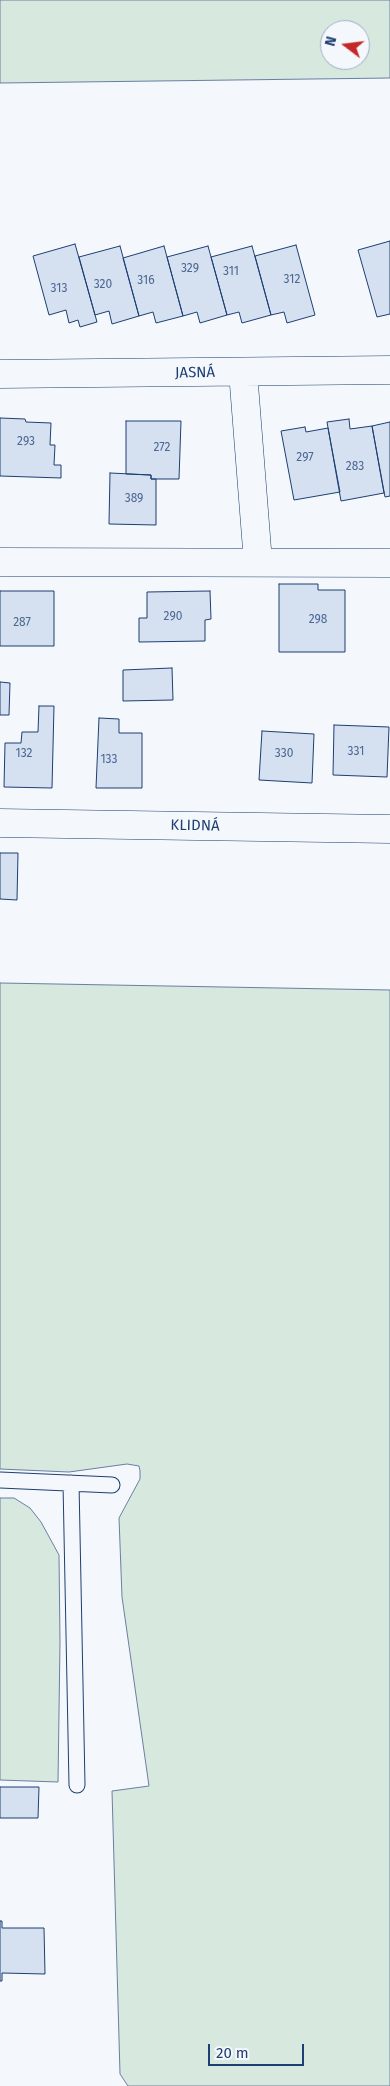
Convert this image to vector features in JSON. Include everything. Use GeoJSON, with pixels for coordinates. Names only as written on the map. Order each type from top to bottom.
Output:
{"type":"FeatureCollection","features":[{"type":"Feature","properties":{"kind":"street","name":"JASNÁ"},"geometry":{"type":"LineString","coordinates":[[0,374],[390,370]]}},
{"type":"Feature","properties":{"kind":"street"},"geometry":{"type":"LineString","coordinates":[[243,372],[258,562]]}},
{"type":"Feature","properties":{"kind":"street"},"geometry":{"type":"LineString","coordinates":[[0,562],[390,563]]}},
{"type":"Feature","properties":{"kind":"street","name":"KLIDNÁ"},"geometry":{"type":"LineString","coordinates":[[0,823],[390,829]]}},
{"type":"Feature","properties":{"kind":"lane"},"geometry":{"type":"LineString","coordinates":[[0,1480],[112,1484]]}},
{"type":"Feature","properties":{"kind":"lane"},"geometry":{"type":"LineString","coordinates":[[71,1483],[77,1784]]}},
{"type":"Feature","properties":{"kind":"shaded area"},"geometry":{"type":"Polygon","coordinates":[[[0,0],[390,0],[390,78],[0,83],[0,0]]]}},
{"type":"Feature","properties":{"kind":"shaded area"},"geometry":{"type":"Polygon","coordinates":[[[0,983],[390,990],[390,2086],[128,2086],[120,2074],[112,1791],[149,1786],[122,1597],[119,1518],[140,1479],[140,1471],[139,1466],[127,1464],[69,1472],[0,1469],[0,983]]]}},
{"type":"Feature","properties":{"kind":"shaded area"},"geometry":{"type":"Polygon","coordinates":[[[0,1498],[14,1498],[30,1508],[41,1522],[59,1555],[58,1782],[0,1780],[0,1498]]]}},
{"type":"Feature","properties":{"kind":"building"},"geometry":{"type":"Polygon","coordinates":[[[390,241],[390,314],[377,317],[358,250],[390,241]]]}},
{"type":"Feature","properties":{"kind":"building"},"geometry":{"type":"Polygon","coordinates":[[[75,244],[97,322],[80,327],[78,320],[69,323],[66,310],[49,315],[33,256],[75,244]]]}},
{"type":"Feature","properties":{"kind":"building"},"geometry":{"type":"Polygon","coordinates":[[[296,245],[315,315],[287,323],[284,312],[271,315],[255,256],[296,245]]]}},
{"type":"Feature","properties":{"kind":"building"},"geometry":{"type":"Polygon","coordinates":[[[120,246],[139,316],[112,324],[109,311],[95,315],[79,257],[120,246]]]}},
{"type":"Feature","properties":{"kind":"building"},"geometry":{"type":"Polygon","coordinates":[[[164,246],[183,316],[156,323],[153,312],[139,316],[123,258],[164,246]]]}},
{"type":"Feature","properties":{"kind":"building"},"geometry":{"type":"Polygon","coordinates":[[[208,246],[227,315],[200,323],[197,312],[183,316],[167,257],[208,246]]]}},
{"type":"Feature","properties":{"kind":"building"},"geometry":{"type":"Polygon","coordinates":[[[252,246],[271,315],[242,323],[239,312],[227,315],[211,257],[252,246]]]}},
{"type":"Feature","properties":{"kind":"building"},"geometry":{"type":"Polygon","coordinates":[[[0,418],[51,423],[50,445],[55,445],[54,465],[61,465],[61,478],[0,476],[0,418]]]}},
{"type":"Feature","properties":{"kind":"building"},"geometry":{"type":"Polygon","coordinates":[[[349,419],[350,429],[372,426],[384,493],[341,501],[327,422],[349,419]]]}},
{"type":"Feature","properties":{"kind":"building"},"geometry":{"type":"Polygon","coordinates":[[[126,421],[181,421],[179,479],[151,479],[151,475],[126,474],[126,421]]]}},
{"type":"Feature","properties":{"kind":"building"},"geometry":{"type":"Polygon","coordinates":[[[390,422],[390,496],[385,497],[372,426],[390,422]]]}},
{"type":"Feature","properties":{"kind":"building"},"geometry":{"type":"Polygon","coordinates":[[[305,427],[306,432],[328,428],[340,492],[294,500],[281,431],[305,427]]]}},
{"type":"Feature","properties":{"kind":"building"},"geometry":{"type":"Polygon","coordinates":[[[110,473],[151,475],[151,479],[156,479],[156,525],[109,524],[110,473]]]}},
{"type":"Feature","properties":{"kind":"building"},"geometry":{"type":"Polygon","coordinates":[[[279,584],[318,584],[318,590],[345,590],[345,652],[279,652],[279,584]]]}},
{"type":"Feature","properties":{"kind":"building"},"geometry":{"type":"Polygon","coordinates":[[[0,591],[54,591],[54,646],[0,646],[0,591]]]}},
{"type":"Feature","properties":{"kind":"building"},"geometry":{"type":"Polygon","coordinates":[[[210,591],[211,619],[205,620],[205,641],[139,642],[139,618],[147,618],[147,592],[210,591]]]}},
{"type":"Feature","properties":{"kind":"building"},"geometry":{"type":"Polygon","coordinates":[[[172,668],[173,700],[123,701],[123,670],[172,668]]]}},
{"type":"Feature","properties":{"kind":"building"},"geometry":{"type":"Polygon","coordinates":[[[0,682],[10,683],[9,715],[0,715],[0,682]]]}},
{"type":"Feature","properties":{"kind":"building"},"geometry":{"type":"Polygon","coordinates":[[[39,706],[54,706],[52,788],[4,787],[5,743],[21,743],[22,732],[38,732],[39,706]]]}},
{"type":"Feature","properties":{"kind":"building"},"geometry":{"type":"Polygon","coordinates":[[[99,718],[119,719],[119,733],[142,733],[142,788],[96,788],[99,718]]]}},
{"type":"Feature","properties":{"kind":"building"},"geometry":{"type":"Polygon","coordinates":[[[334,725],[389,727],[387,777],[333,775],[334,725]]]}},
{"type":"Feature","properties":{"kind":"building"},"geometry":{"type":"Polygon","coordinates":[[[262,731],[314,734],[312,783],[259,780],[262,731]]]}},
{"type":"Feature","properties":{"kind":"building"},"geometry":{"type":"Polygon","coordinates":[[[0,853],[18,853],[17,900],[0,899],[0,853]]]}},
{"type":"Feature","properties":{"kind":"building"},"geometry":{"type":"Polygon","coordinates":[[[0,1787],[39,1787],[38,1818],[0,1818],[0,1787]]]}},
{"type":"Feature","properties":{"kind":"building"},"geometry":{"type":"Polygon","coordinates":[[[0,1921],[2,1921],[2,1928],[44,1928],[45,1974],[2,1973],[2,1981],[0,1981],[0,1921]]]}}]}
